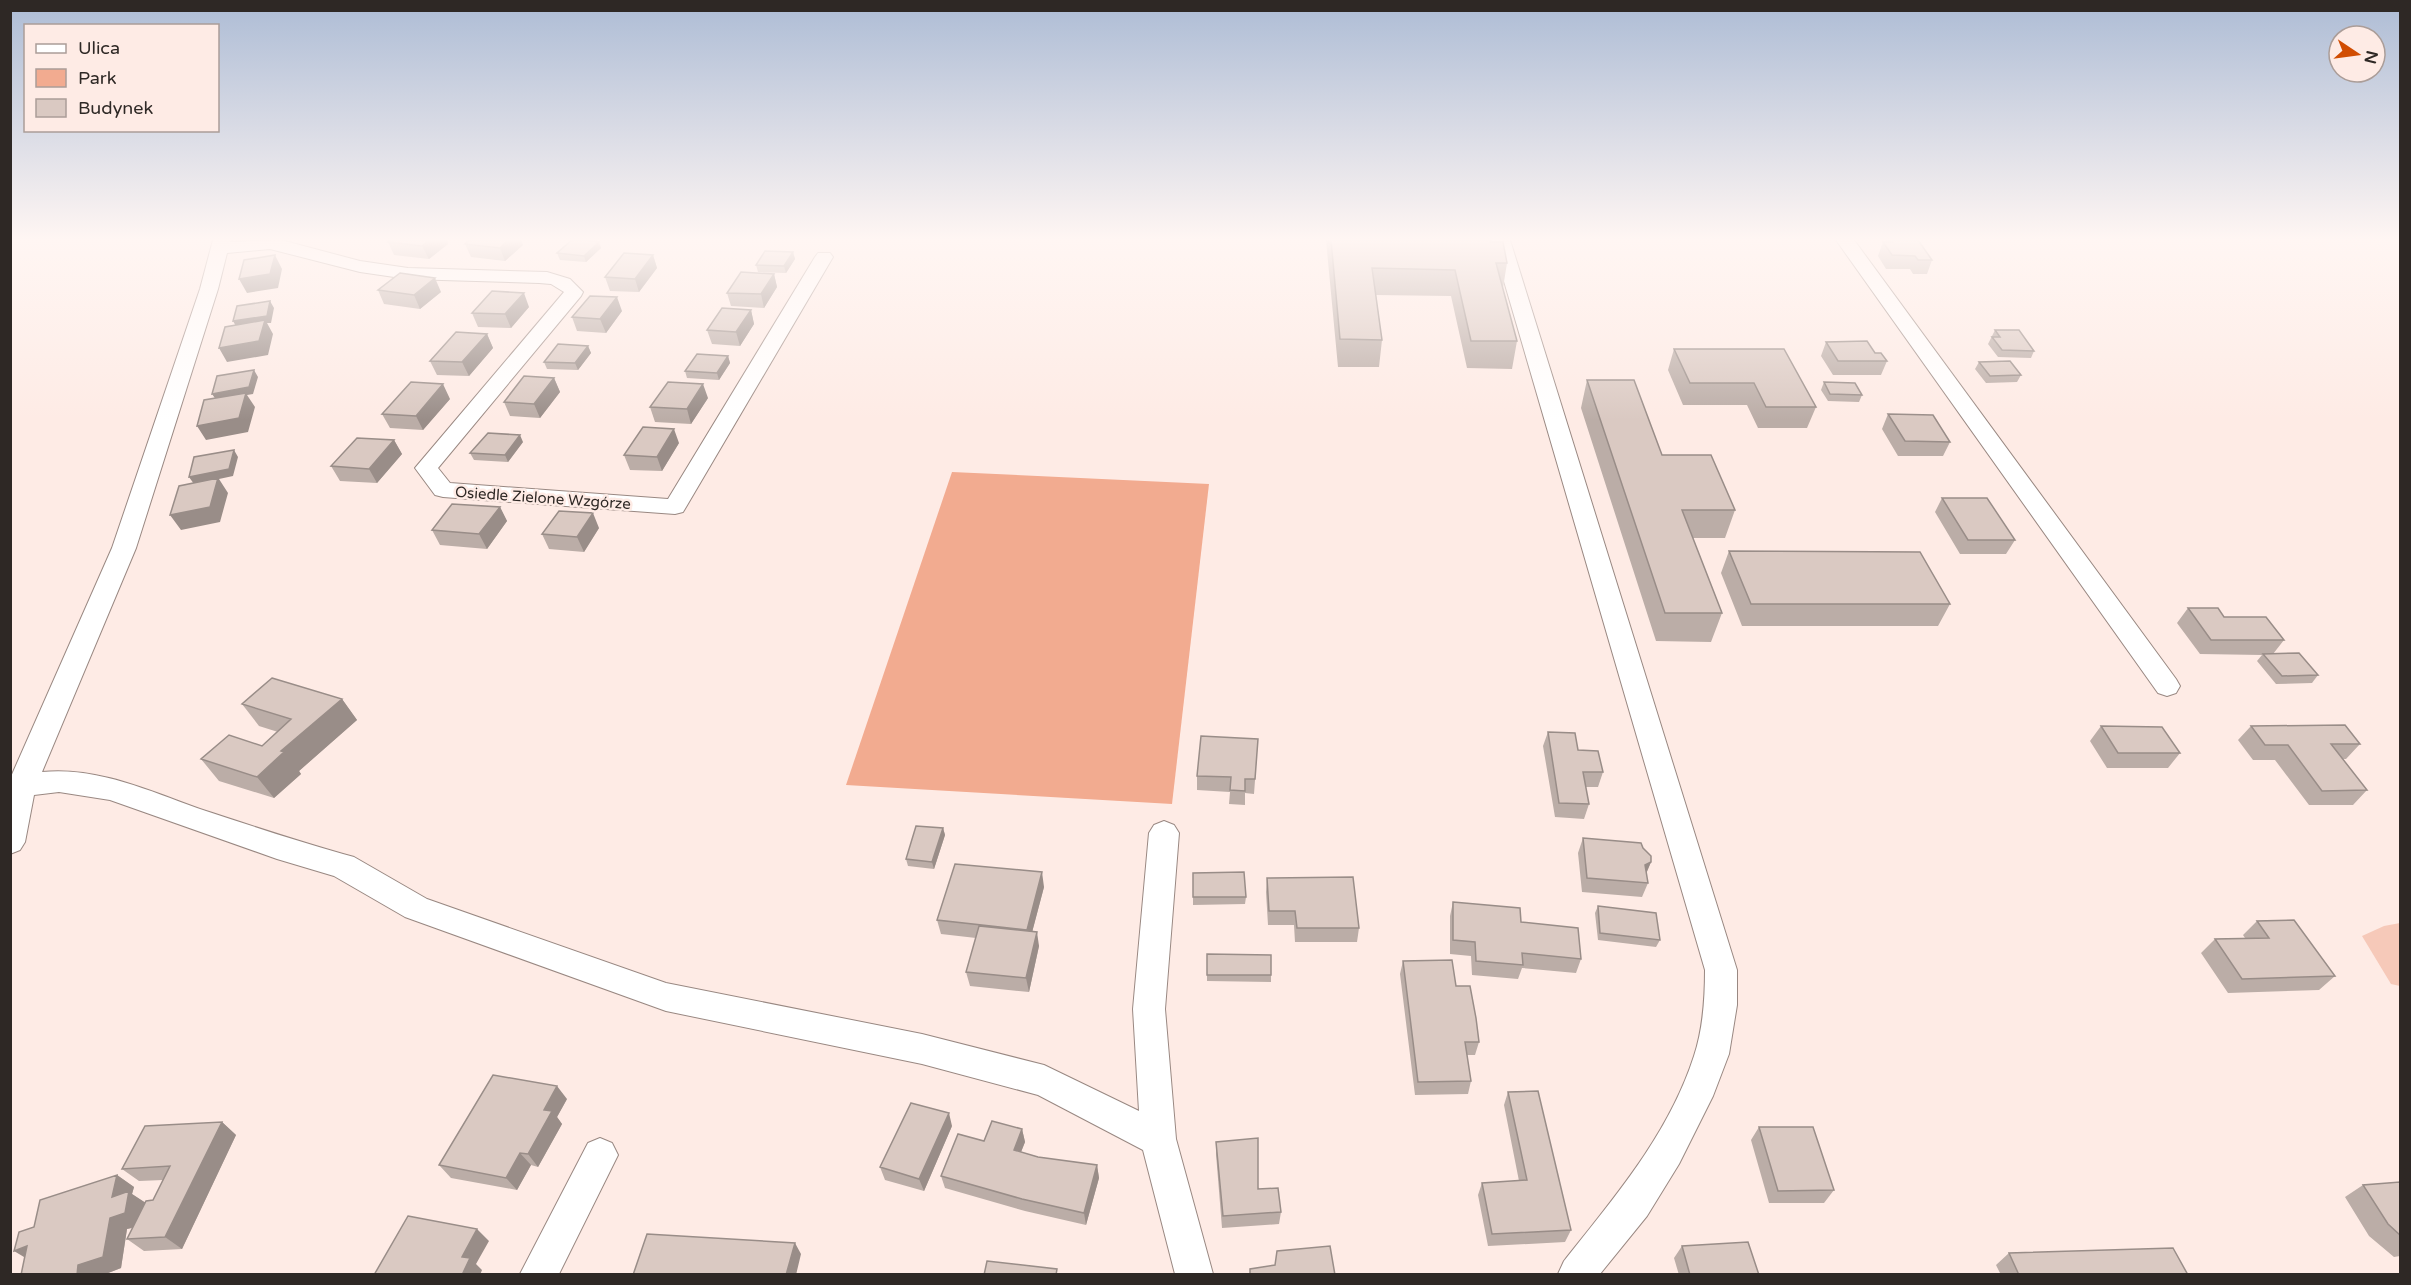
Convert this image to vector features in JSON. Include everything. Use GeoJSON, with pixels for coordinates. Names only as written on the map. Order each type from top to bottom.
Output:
{"type":"FeatureCollection","features":[{"type":"Feature","properties":{"kind":"street","name":"Osiedle Zielone Wzgórze"},"geometry":{"type":"LineString","coordinates":[[10,842],[22,785],[124,548],[203,300]]}},
{"type":"Feature","properties":{"kind":"street","name":"Osiedle Zielone Wzgórze"},"geometry":{"type":"LineString","coordinates":[[567,300],[426,468],[443,490],[675,507],[798,300]]}},
{"type":"Feature","properties":{"kind":"street"},"geometry":{"type":"LineString","coordinates":[[1519,300],[1721,970],[1721,1005],[1713,1054],[1701,1085],[1667,1152],[1634,1203],[1577,1275]]}},
{"type":"Feature","properties":{"kind":"street"},"geometry":{"type":"LineString","coordinates":[[1888,300],[2167,686]]}},
{"type":"Feature","properties":{"kind":"street"},"geometry":{"type":"LineString","coordinates":[[22,785],[59,781],[111,789],[277,847],[343,866],[416,908],[666,997],[922,1049],[1044,1081],[1158,1139]]}},
{"type":"Feature","properties":{"kind":"street"},"geometry":{"type":"LineString","coordinates":[[1164,833],[1149,1009],[1158,1139],[1194,1275]]}},
{"type":"Feature","properties":{"kind":"street"},"geometry":{"type":"LineString","coordinates":[[539,1275],[600,1155]]}},
{"type":"Feature","properties":{"kind":"green space"},"geometry":{"type":"Polygon","coordinates":[[[952,472],[1209,484],[1172,804],[846,785],[952,472]]]}},
{"type":"Feature","properties":{"kind":"shaded area"},"geometry":{"type":"Polygon","coordinates":[[[2400,923],[2400,986],[2391,984],[2362,936],[2384,926],[2400,923]]]}},
{"type":"Feature","properties":{"kind":"building"},"geometry":{"type":"Polygon","coordinates":[[[484,300],[518,300],[505,314],[472,313],[484,300]]]}},
{"type":"Feature","properties":{"kind":"building"},"geometry":{"type":"Polygon","coordinates":[[[587,300],[615,300],[600,319],[572,317],[587,300]]]}},
{"type":"Feature","properties":{"kind":"building"},"geometry":{"type":"Polygon","coordinates":[[[1336,300],[1376,300],[1382,340],[1340,339],[1336,300]]]}},
{"type":"Feature","properties":{"kind":"building"},"geometry":{"type":"Polygon","coordinates":[[[1462,300],[1506,300],[1517,341],[1471,341],[1462,300]]]}},
{"type":"Feature","properties":{"kind":"building"},"geometry":{"type":"Polygon","coordinates":[[[270,301],[267,316],[233,321],[237,306],[270,301]]]}},
{"type":"Feature","properties":{"kind":"building"},"geometry":{"type":"Polygon","coordinates":[[[722,308],[751,310],[736,332],[707,330],[722,308]]]}},
{"type":"Feature","properties":{"kind":"building"},"geometry":{"type":"Polygon","coordinates":[[[265,320],[259,341],[219,348],[225,327],[265,320]]]}},
{"type":"Feature","properties":{"kind":"building"},"geometry":{"type":"Polygon","coordinates":[[[1995,330],[2019,330],[2034,351],[2002,350],[1992,337],[2000,337],[1995,330]]]}},
{"type":"Feature","properties":{"kind":"building"},"geometry":{"type":"Polygon","coordinates":[[[456,332],[487,334],[462,362],[430,361],[456,332]]]}},
{"type":"Feature","properties":{"kind":"building"},"geometry":{"type":"Polygon","coordinates":[[[1867,341],[1875,353],[1881,353],[1887,361],[1838,361],[1826,342],[1867,341]]]}},
{"type":"Feature","properties":{"kind":"building"},"geometry":{"type":"Polygon","coordinates":[[[558,344],[588,346],[575,363],[544,362],[558,344]]]}},
{"type":"Feature","properties":{"kind":"building"},"geometry":{"type":"Polygon","coordinates":[[[1674,349],[1784,349],[1816,407],[1766,407],[1754,383],[1690,383],[1674,349]]]}},
{"type":"Feature","properties":{"kind":"building"},"geometry":{"type":"Polygon","coordinates":[[[697,354],[728,356],[717,373],[685,371],[697,354]]]}},
{"type":"Feature","properties":{"kind":"building"},"geometry":{"type":"Polygon","coordinates":[[[2010,361],[2021,375],[1990,376],[1979,362],[2010,361]]]}},
{"type":"Feature","properties":{"kind":"building"},"geometry":{"type":"Polygon","coordinates":[[[254,370],[249,387],[212,394],[217,376],[254,370]]]}},
{"type":"Feature","properties":{"kind":"building"},"geometry":{"type":"Polygon","coordinates":[[[524,376],[554,378],[534,404],[504,402],[524,376]]]}},
{"type":"Feature","properties":{"kind":"building"},"geometry":{"type":"Polygon","coordinates":[[[1587,380],[1634,380],[1662,455],[1711,455],[1735,510],[1682,510],[1722,613],[1665,613],[1587,380]]]}},
{"type":"Feature","properties":{"kind":"building"},"geometry":{"type":"Polygon","coordinates":[[[411,382],[443,384],[416,416],[382,414],[411,382]]]}},
{"type":"Feature","properties":{"kind":"building"},"geometry":{"type":"Polygon","coordinates":[[[668,382],[703,384],[687,409],[650,407],[668,382]]]}},
{"type":"Feature","properties":{"kind":"building"},"geometry":{"type":"Polygon","coordinates":[[[1824,382],[1855,383],[1862,395],[1830,394],[1824,382]]]}},
{"type":"Feature","properties":{"kind":"building"},"geometry":{"type":"Polygon","coordinates":[[[246,393],[239,418],[197,426],[204,400],[246,393]]]}},
{"type":"Feature","properties":{"kind":"building"},"geometry":{"type":"Polygon","coordinates":[[[1888,414],[1933,415],[1950,442],[1905,441],[1888,414]]]}},
{"type":"Feature","properties":{"kind":"building"},"geometry":{"type":"Polygon","coordinates":[[[643,427],[674,429],[657,457],[624,455],[643,427]]]}},
{"type":"Feature","properties":{"kind":"building"},"geometry":{"type":"Polygon","coordinates":[[[488,433],[520,435],[505,455],[470,453],[488,433]]]}},
{"type":"Feature","properties":{"kind":"building"},"geometry":{"type":"Polygon","coordinates":[[[357,438],[394,440],[369,469],[331,466],[357,438]]]}},
{"type":"Feature","properties":{"kind":"building"},"geometry":{"type":"Polygon","coordinates":[[[234,450],[229,469],[189,477],[194,457],[234,450]]]}},
{"type":"Feature","properties":{"kind":"building"},"geometry":{"type":"Polygon","coordinates":[[[218,478],[210,507],[170,515],[179,486],[218,478]]]}},
{"type":"Feature","properties":{"kind":"building"},"geometry":{"type":"Polygon","coordinates":[[[1942,498],[1987,498],[2015,540],[1968,540],[1942,498]]]}},
{"type":"Feature","properties":{"kind":"building"},"geometry":{"type":"Polygon","coordinates":[[[452,504],[500,507],[479,534],[432,530],[452,504]]]}},
{"type":"Feature","properties":{"kind":"building"},"geometry":{"type":"Polygon","coordinates":[[[559,511],[593,513],[577,537],[542,534],[559,511]]]}},
{"type":"Feature","properties":{"kind":"building"},"geometry":{"type":"Polygon","coordinates":[[[1729,551],[1920,552],[1950,604],[1751,604],[1729,551]]]}},
{"type":"Feature","properties":{"kind":"building"},"geometry":{"type":"Polygon","coordinates":[[[2188,608],[2218,608],[2224,617],[2266,617],[2284,640],[2211,640],[2188,608]]]}},
{"type":"Feature","properties":{"kind":"building"},"geometry":{"type":"Polygon","coordinates":[[[2299,653],[2318,675],[2282,676],[2263,654],[2299,653]]]}},
{"type":"Feature","properties":{"kind":"building"},"geometry":{"type":"Polygon","coordinates":[[[272,678],[342,699],[281,751],[284,752],[257,777],[201,759],[229,735],[262,746],[291,719],[242,704],[272,678]]]}},
{"type":"Feature","properties":{"kind":"building"},"geometry":{"type":"Polygon","coordinates":[[[2345,725],[2360,744],[2331,744],[2367,790],[2322,791],[2288,745],[2265,745],[2251,726],[2345,725]]]}},
{"type":"Feature","properties":{"kind":"building"},"geometry":{"type":"Polygon","coordinates":[[[2101,726],[2162,727],[2180,753],[2118,753],[2101,726]]]}},
{"type":"Feature","properties":{"kind":"building"},"geometry":{"type":"Polygon","coordinates":[[[1548,732],[1575,733],[1578,750],[1598,751],[1603,772],[1583,772],[1589,804],[1559,803],[1548,732]]]}},
{"type":"Feature","properties":{"kind":"building"},"geometry":{"type":"Polygon","coordinates":[[[1201,736],[1258,739],[1255,779],[1245,779],[1245,791],[1230,790],[1231,777],[1197,776],[1201,736]]]}},
{"type":"Feature","properties":{"kind":"building"},"geometry":{"type":"Polygon","coordinates":[[[916,826],[943,828],[932,862],[906,859],[916,826]]]}},
{"type":"Feature","properties":{"kind":"building"},"geometry":{"type":"Polygon","coordinates":[[[1583,838],[1641,843],[1651,856],[1651,862],[1645,865],[1648,883],[1587,878],[1583,838]]]}},
{"type":"Feature","properties":{"kind":"building"},"geometry":{"type":"Polygon","coordinates":[[[955,864],[1042,872],[1027,930],[937,920],[955,864]]]}},
{"type":"Feature","properties":{"kind":"building"},"geometry":{"type":"Polygon","coordinates":[[[1244,872],[1246,897],[1193,897],[1193,873],[1244,872]]]}},
{"type":"Feature","properties":{"kind":"building"},"geometry":{"type":"Polygon","coordinates":[[[1353,877],[1359,928],[1297,928],[1295,911],[1269,911],[1267,878],[1353,877]]]}},
{"type":"Feature","properties":{"kind":"building"},"geometry":{"type":"Polygon","coordinates":[[[1453,902],[1520,908],[1521,922],[1578,928],[1581,959],[1522,953],[1523,965],[1476,961],[1475,942],[1453,940],[1453,902]]]}},
{"type":"Feature","properties":{"kind":"building"},"geometry":{"type":"Polygon","coordinates":[[[1598,906],[1656,913],[1660,940],[1600,933],[1598,906]]]}},
{"type":"Feature","properties":{"kind":"building"},"geometry":{"type":"Polygon","coordinates":[[[2294,920],[2335,976],[2242,979],[2215,939],[2269,938],[2257,921],[2294,920]]]}},
{"type":"Feature","properties":{"kind":"building"},"geometry":{"type":"Polygon","coordinates":[[[979,926],[1037,932],[1026,978],[966,972],[979,926]]]}},
{"type":"Feature","properties":{"kind":"building"},"geometry":{"type":"Polygon","coordinates":[[[1207,954],[1271,955],[1271,975],[1207,975],[1207,954]]]}},
{"type":"Feature","properties":{"kind":"building"},"geometry":{"type":"Polygon","coordinates":[[[1452,960],[1456,986],[1470,986],[1476,1018],[1479,1042],[1465,1042],[1471,1081],[1418,1082],[1403,961],[1452,960]]]}},
{"type":"Feature","properties":{"kind":"building"},"geometry":{"type":"Polygon","coordinates":[[[493,1075],[557,1086],[544,1110],[552,1111],[528,1154],[520,1153],[506,1178],[439,1165],[493,1075]]]}},
{"type":"Feature","properties":{"kind":"building"},"geometry":{"type":"Polygon","coordinates":[[[1538,1091],[1571,1230],[1492,1234],[1482,1183],[1527,1180],[1508,1092],[1538,1091]]]}},
{"type":"Feature","properties":{"kind":"building"},"geometry":{"type":"Polygon","coordinates":[[[911,1103],[949,1113],[919,1179],[880,1167],[911,1103]]]}},
{"type":"Feature","properties":{"kind":"building"},"geometry":{"type":"Polygon","coordinates":[[[992,1121],[1022,1129],[1014,1150],[1038,1157],[1097,1165],[1084,1213],[1022,1199],[941,1176],[958,1134],[984,1141],[992,1121]]]}},
{"type":"Feature","properties":{"kind":"building"},"geometry":{"type":"Polygon","coordinates":[[[222,1122],[165,1237],[127,1239],[146,1201],[153,1200],[170,1166],[122,1169],[145,1126],[222,1122]]]}},
{"type":"Feature","properties":{"kind":"building"},"geometry":{"type":"Polygon","coordinates":[[[1759,1127],[1813,1127],[1834,1190],[1778,1191],[1759,1127]]]}},
{"type":"Feature","properties":{"kind":"building"},"geometry":{"type":"Polygon","coordinates":[[[1258,1138],[1258,1189],[1278,1188],[1281,1212],[1223,1216],[1216,1142],[1258,1138]]]}},
{"type":"Feature","properties":{"kind":"building"},"geometry":{"type":"Polygon","coordinates":[[[117,1175],[112,1197],[129,1191],[125,1213],[110,1218],[103,1257],[78,1265],[77,1275],[21,1275],[27,1246],[14,1251],[19,1232],[34,1227],[40,1200],[117,1175]]]}},
{"type":"Feature","properties":{"kind":"building"},"geometry":{"type":"Polygon","coordinates":[[[2400,1182],[2400,1235],[2388,1224],[2363,1185],[2400,1182]]]}},
{"type":"Feature","properties":{"kind":"building"},"geometry":{"type":"Polygon","coordinates":[[[408,1216],[477,1229],[462,1257],[470,1258],[462,1275],[374,1275],[408,1216]]]}},
{"type":"Feature","properties":{"kind":"building"},"geometry":{"type":"Polygon","coordinates":[[[647,1234],[795,1243],[786,1275],[633,1275],[647,1234]]]}},
{"type":"Feature","properties":{"kind":"building"},"geometry":{"type":"Polygon","coordinates":[[[1748,1242],[1759,1275],[1690,1275],[1682,1246],[1748,1242]]]}},
{"type":"Feature","properties":{"kind":"building"},"geometry":{"type":"Polygon","coordinates":[[[1330,1246],[1335,1275],[1250,1275],[1250,1269],[1275,1265],[1277,1251],[1330,1246]]]}},
{"type":"Feature","properties":{"kind":"building"},"geometry":{"type":"Polygon","coordinates":[[[2173,1248],[2188,1275],[2019,1275],[2009,1253],[2173,1248]]]}},
{"type":"Feature","properties":{"kind":"building"},"geometry":{"type":"Polygon","coordinates":[[[987,1261],[1057,1269],[1056,1275],[984,1275],[987,1261]]]}}]}
